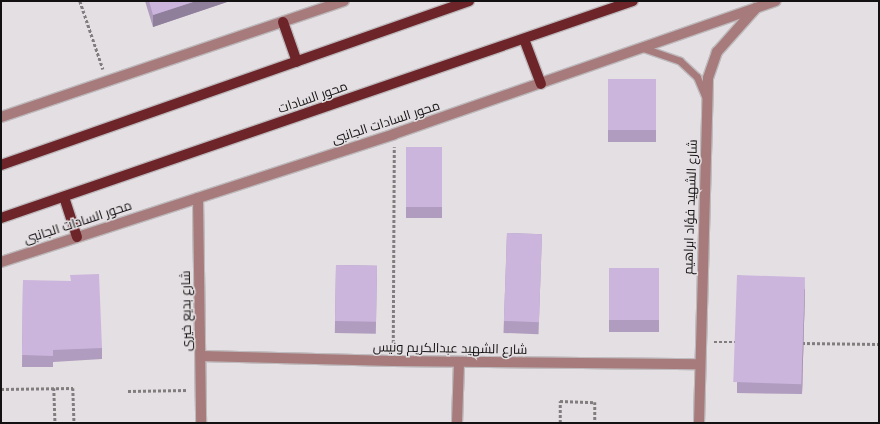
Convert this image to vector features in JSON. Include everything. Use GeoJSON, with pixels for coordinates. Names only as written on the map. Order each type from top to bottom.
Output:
{"type":"FeatureCollection","features":[{"type":"Feature","properties":{"kind":"main road"},"geometry":{"type":"LineString","coordinates":[[1,165],[469,1]]}},
{"type":"Feature","properties":{"kind":"main road","name":"محور السادات"},"geometry":{"type":"LineString","coordinates":[[1,218],[633,1]]}},
{"type":"Feature","properties":{"kind":"main road"},"geometry":{"type":"LineString","coordinates":[[283,22],[297,62]]}},
{"type":"Feature","properties":{"kind":"main road"},"geometry":{"type":"LineString","coordinates":[[524,39],[541,84]]}},
{"type":"Feature","properties":{"kind":"main road"},"geometry":{"type":"LineString","coordinates":[[64,197],[77,236]]}},
{"type":"Feature","properties":{"kind":"street"},"geometry":{"type":"LineString","coordinates":[[1,117],[344,1]]}},
{"type":"Feature","properties":{"kind":"street","name":"محور السادات الجانبى"},"geometry":{"type":"LineString","coordinates":[[1,262],[394,134],[776,1]]}},
{"type":"Feature","properties":{"kind":"street","name":"شارع الشهيد فؤاد ابراهيم"},"geometry":{"type":"LineString","coordinates":[[699,423],[699,342],[707,100],[711,67],[717,52],[756,8]]}},
{"type":"Feature","properties":{"kind":"street","name":"شارع بديع خيرى"},"geometry":{"type":"LineString","coordinates":[[198,198],[201,423]]}},
{"type":"Feature","properties":{"kind":"street","name":"شارع الشهيد عبدالكريم ونيس"},"geometry":{"type":"LineString","coordinates":[[201,356],[393,361],[699,364]]}},
{"type":"Feature","properties":{"kind":"street"},"geometry":{"type":"LineString","coordinates":[[457,423],[459,362]]}},
{"type":"Feature","properties":{"kind":"lane"},"geometry":{"type":"LineString","coordinates":[[643,48],[668,55],[689,69],[702,86],[707,100]]}},
{"type":"Feature","properties":{"kind":"path"},"geometry":{"type":"LineString","coordinates":[[80,1],[106,81]]}},
{"type":"Feature","properties":{"kind":"path"},"geometry":{"type":"LineString","coordinates":[[393,361],[394,134]]}},
{"type":"Feature","properties":{"kind":"path"},"geometry":{"type":"LineString","coordinates":[[699,342],[746,342]]}},
{"type":"Feature","properties":{"kind":"path"},"geometry":{"type":"LineString","coordinates":[[801,343],[879,344]]}},
{"type":"Feature","properties":{"kind":"path"},"geometry":{"type":"LineString","coordinates":[[54,388],[55,423]]}},
{"type":"Feature","properties":{"kind":"path"},"geometry":{"type":"LineString","coordinates":[[1,389],[73,388],[74,423]]}},
{"type":"Feature","properties":{"kind":"path"},"geometry":{"type":"LineString","coordinates":[[128,391],[201,390]]}},
{"type":"Feature","properties":{"kind":"path"},"geometry":{"type":"LineString","coordinates":[[560,423],[560,401],[595,402],[595,423]]}},
{"type":"Feature","properties":{"kind":"building"},"geometry":{"type":"Polygon","coordinates":[[[149,1],[196,1],[153,15],[149,1]]]}},
{"type":"Feature","properties":{"kind":"building"},"geometry":{"type":"Polygon","coordinates":[[[608,79],[656,79],[656,130],[608,130],[608,79]]]}},
{"type":"Feature","properties":{"kind":"building"},"geometry":{"type":"Polygon","coordinates":[[[406,147],[442,147],[442,207],[406,207],[406,147]]]}},
{"type":"Feature","properties":{"kind":"building"},"geometry":{"type":"Polygon","coordinates":[[[507,233],[542,234],[539,322],[504,321],[507,233]]]}},
{"type":"Feature","properties":{"kind":"building"},"geometry":{"type":"Polygon","coordinates":[[[336,265],[377,266],[376,322],[335,321],[336,265]]]}},
{"type":"Feature","properties":{"kind":"building"},"geometry":{"type":"Polygon","coordinates":[[[609,268],[659,268],[659,320],[609,320],[609,268]]]}},
{"type":"Feature","properties":{"kind":"building"},"geometry":{"type":"Polygon","coordinates":[[[99,274],[102,348],[53,350],[53,356],[22,355],[23,280],[71,281],[70,275],[99,274]]]}},
{"type":"Feature","properties":{"kind":"building"},"geometry":{"type":"Polygon","coordinates":[[[737,275],[805,277],[801,384],[733,382],[737,275]]]}}]}
